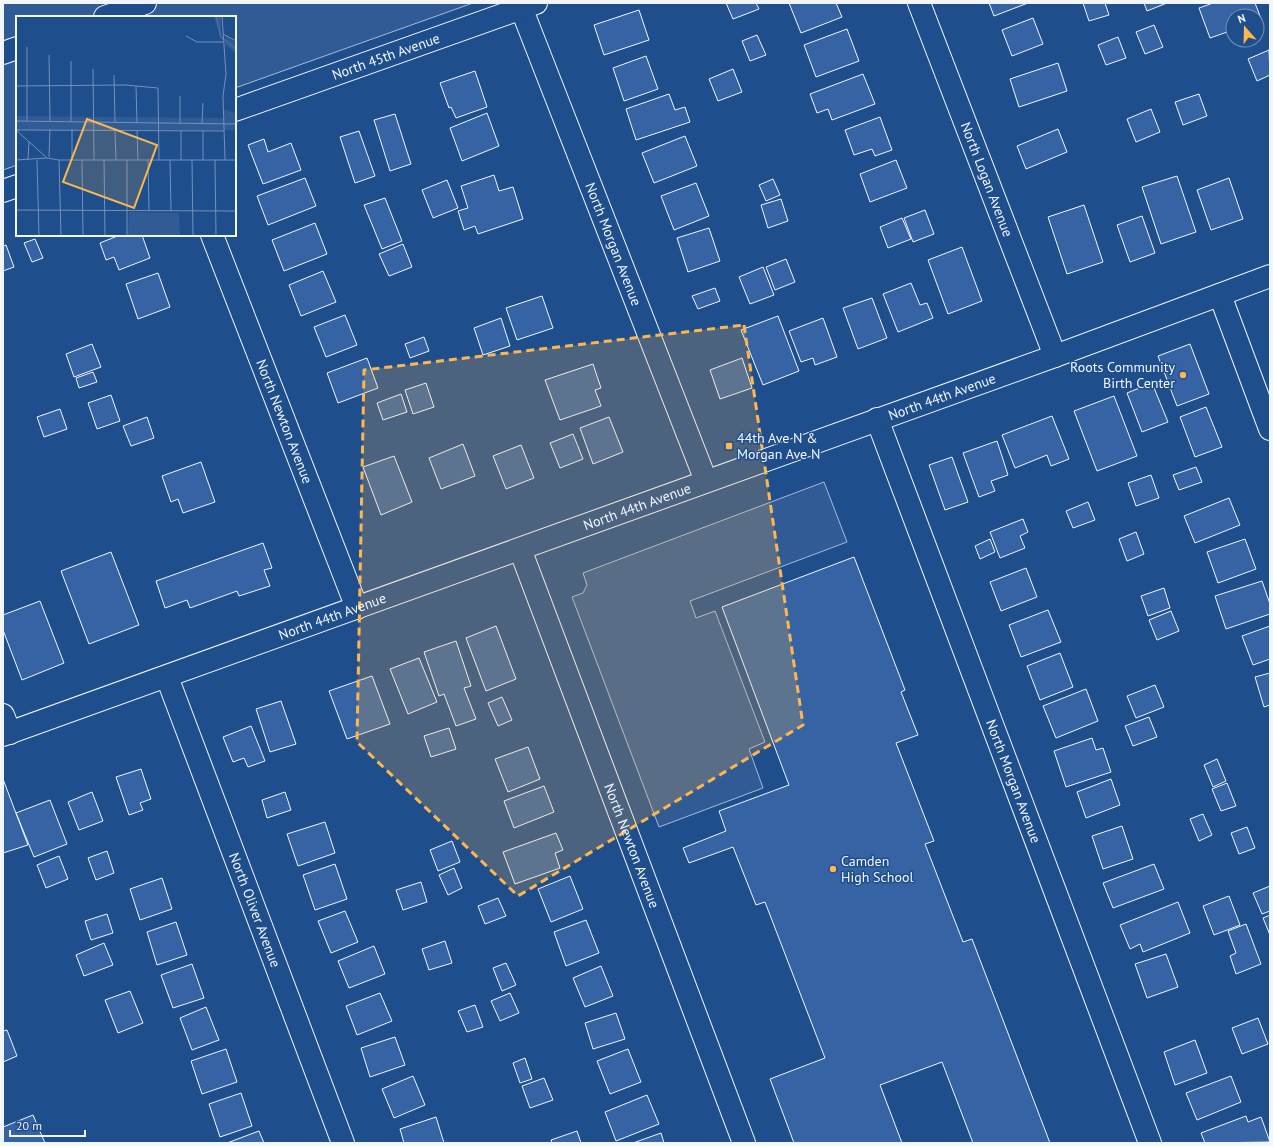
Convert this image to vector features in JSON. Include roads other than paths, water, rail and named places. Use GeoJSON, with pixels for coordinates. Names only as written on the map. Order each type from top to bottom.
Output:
{"type":"FeatureCollection","features":[{"type":"Feature","properties":{"kind":"street","name":"North Logan Avenue"},"geometry":{"type":"LineString","coordinates":[[919,3],[1055,356]]}},
{"type":"Feature","properties":{"kind":"street","name":"North 45th Avenue"},"geometry":{"type":"LineString","coordinates":[[236,110],[530,5]]}},
{"type":"Feature","properties":{"kind":"street","name":"North Morgan Avenue"},"geometry":{"type":"LineString","coordinates":[[530,5],[524,15],[706,481]]}},
{"type":"Feature","properties":{"kind":"street"},"geometry":{"type":"LineString","coordinates":[[3,53],[16,48]]}},
{"type":"Feature","properties":{"kind":"street"},"geometry":{"type":"LineString","coordinates":[[3,191],[16,186]]}},
{"type":"Feature","properties":{"kind":"street","name":"North Newton Avenue"},"geometry":{"type":"LineString","coordinates":[[212,236],[357,608]]}},
{"type":"Feature","properties":{"kind":"street","name":"North 44th Avenue"},"geometry":{"type":"LineString","coordinates":[[5,728],[167,678],[706,481],[1055,356],[1270,276]]}},
{"type":"Feature","properties":{"kind":"street"},"geometry":{"type":"LineString","coordinates":[[1220,295],[1270,429]]}},
{"type":"Feature","properties":{"kind":"street","name":"North Morgan Avenue"},"geometry":{"type":"LineString","coordinates":[[877,419],[1150,1143]]}},
{"type":"Feature","properties":{"kind":"street","name":"North Newton Avenue"},"geometry":{"type":"LineString","coordinates":[[520,549],[744,1143]]}},
{"type":"Feature","properties":{"kind":"street","name":"North Oliver Avenue"},"geometry":{"type":"LineString","coordinates":[[167,678],[343,1143]]}},
{"type":"Feature","properties":{"kind":"place","name":"Roots Community Birth Center"},"geometry":{"type":"Point","coordinates":[1183,375]}},
{"type":"Feature","properties":{"kind":"place","name":"44th Ave N & Morgan Ave N"},"geometry":{"type":"Point","coordinates":[729,446]}},
{"type":"Feature","properties":{"kind":"place","name":"Camden High School"},"geometry":{"type":"Point","coordinates":[833,869]}}]}
